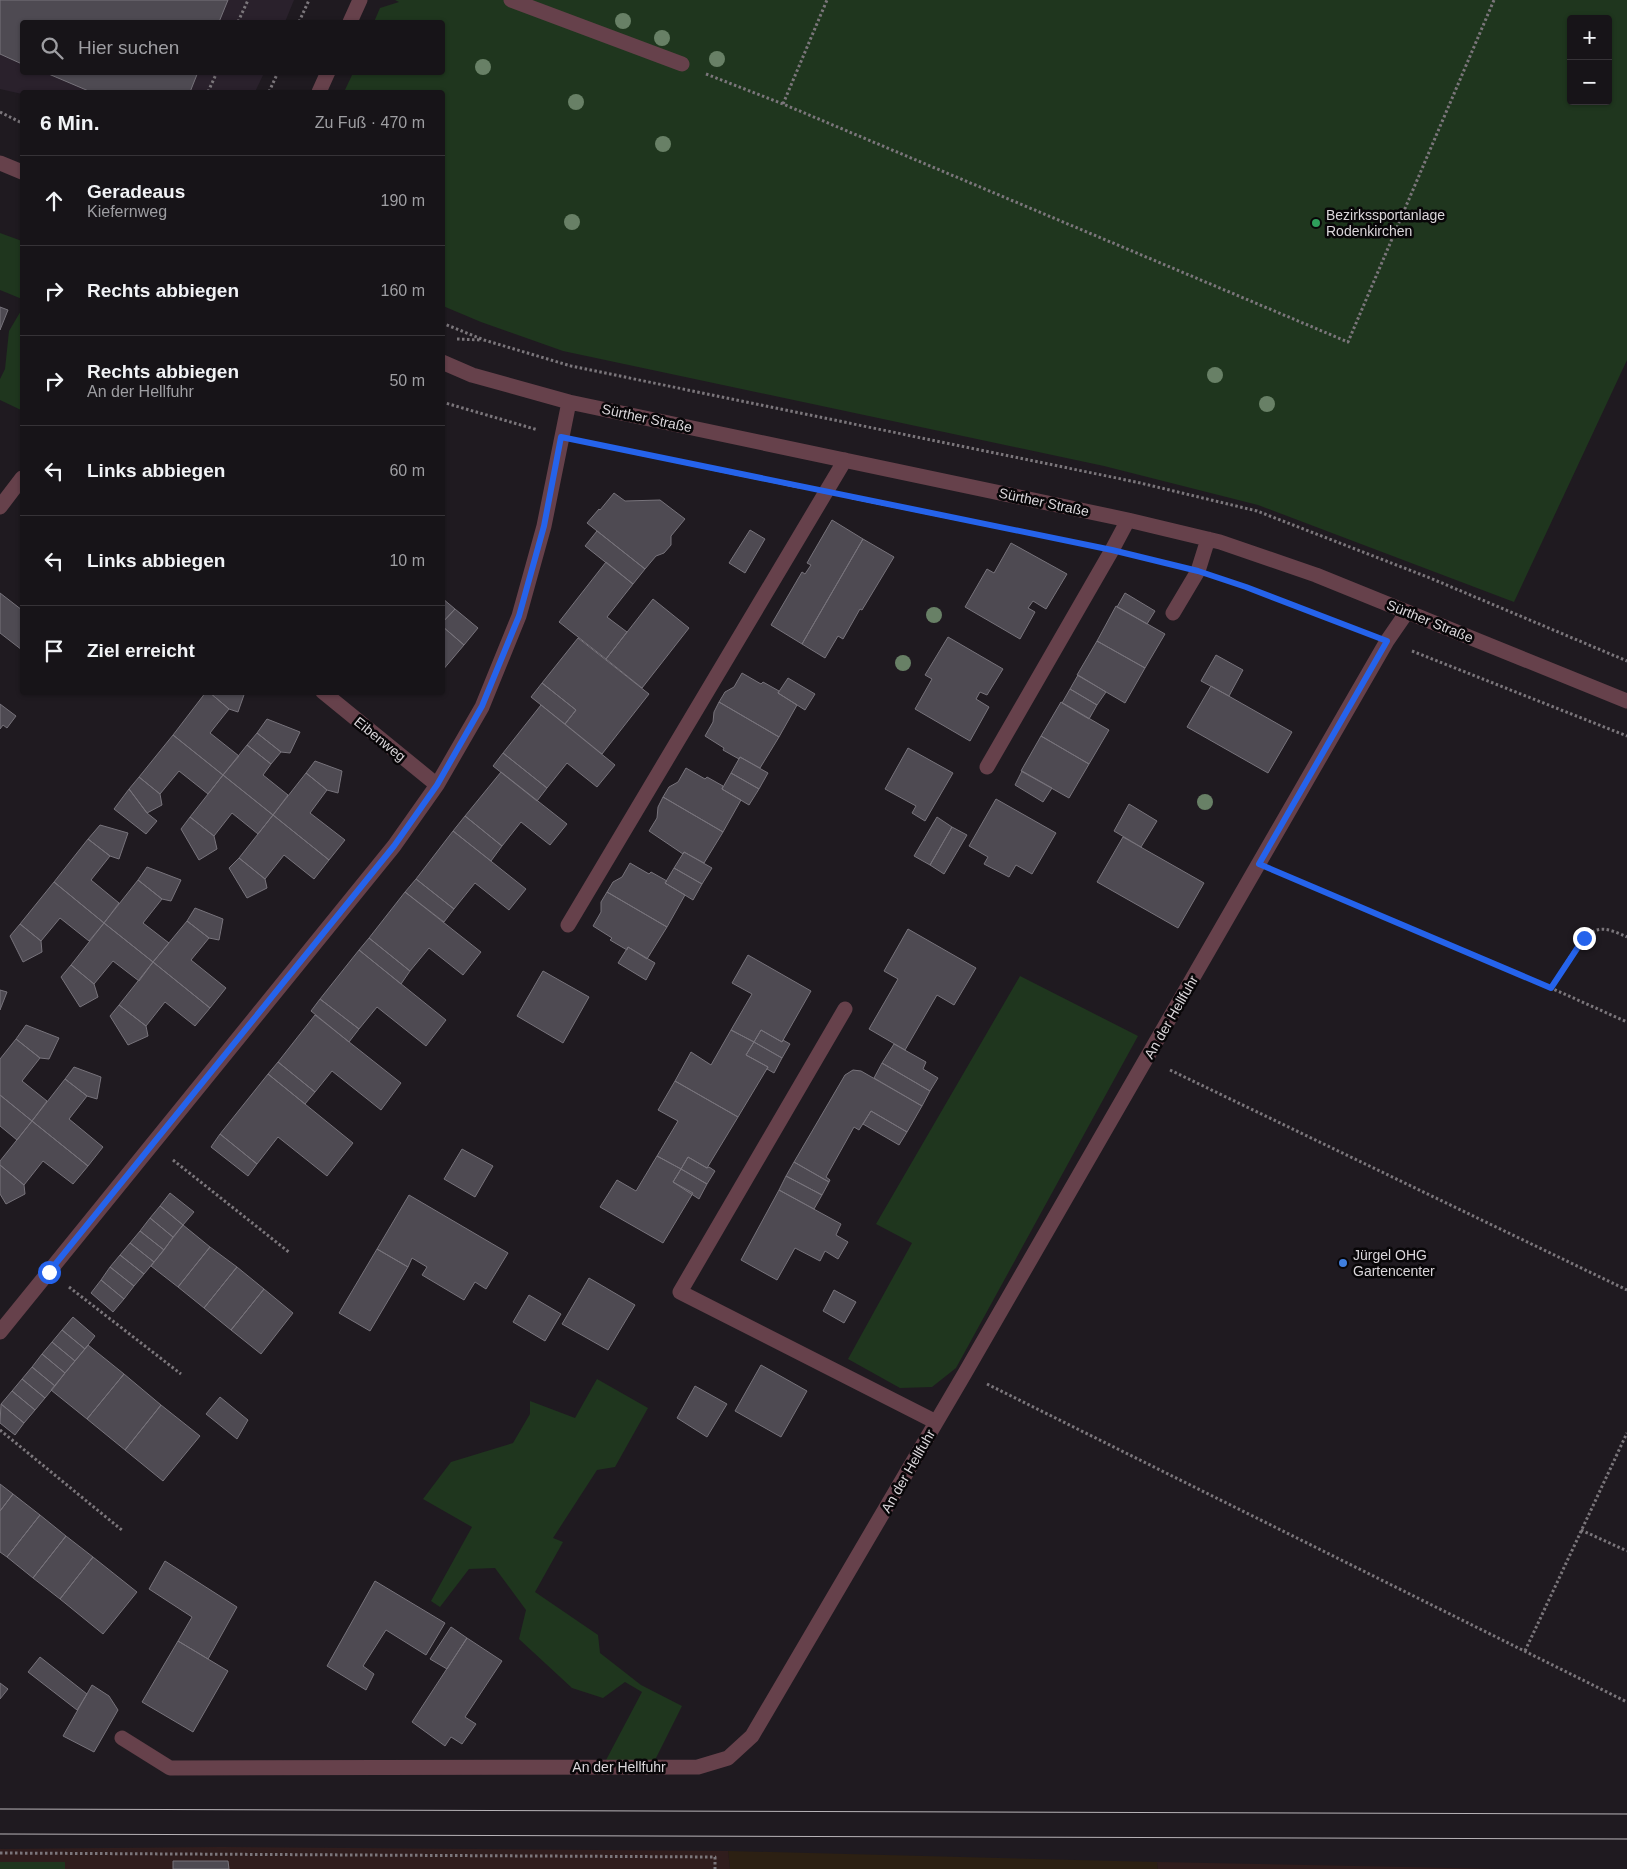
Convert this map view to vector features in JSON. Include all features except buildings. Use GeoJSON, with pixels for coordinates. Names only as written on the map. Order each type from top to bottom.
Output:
{"type":"FeatureCollection","features":[{"type":"Feature","properties":{"kind":"street"},"geometry":{"type":"LineString","coordinates":[[351,20],[360,0]]}},
{"type":"Feature","properties":{"kind":"street"},"geometry":{"type":"LineString","coordinates":[[511,0],[682,64]]}},
{"type":"Feature","properties":{"kind":"street"},"geometry":{"type":"LineString","coordinates":[[320,90],[327,75]]}},
{"type":"Feature","properties":{"kind":"street"},"geometry":{"type":"LineString","coordinates":[[0,163],[20,171]]}},
{"type":"Feature","properties":{"kind":"street","name":"Sürther Straße"},"geometry":{"type":"LineString","coordinates":[[445,363],[472,374],[569,402],[1208,538],[1316,575],[1627,701]]}},
{"type":"Feature","properties":{"kind":"street"},"geometry":{"type":"LineString","coordinates":[[0,1332],[394,846],[437,785],[482,706],[519,616],[544,526],[569,402]]}},
{"type":"Feature","properties":{"kind":"street"},"geometry":{"type":"LineString","coordinates":[[568,925],[845,460]]}},
{"type":"Feature","properties":{"kind":"street"},"geometry":{"type":"LineString","coordinates":[[0,507],[20,481]]}},
{"type":"Feature","properties":{"kind":"street"},"geometry":{"type":"LineString","coordinates":[[987,767],[1128,520]]}},
{"type":"Feature","properties":{"kind":"street"},"geometry":{"type":"LineString","coordinates":[[1173,613],[1198,571],[1208,538]]}},
{"type":"Feature","properties":{"kind":"street","name":"An der Hellfuhr"},"geometry":{"type":"LineString","coordinates":[[122,1738],[170,1768],[698,1767],[728,1758],[752,1736],[965,1373],[1387,641],[1407,612]]}},
{"type":"Feature","properties":{"kind":"street","name":"Eibenweg"},"geometry":{"type":"LineString","coordinates":[[327,695],[437,785]]}},
{"type":"Feature","properties":{"kind":"street","name":"An der Hellfuhr"},"geometry":{"type":"LineString","coordinates":[[845,1009],[680,1292],[936,1422]]}},
{"type":"Feature","properties":{"kind":"path"},"geometry":{"type":"LineString","coordinates":[[239,20],[248,0]]}},
{"type":"Feature","properties":{"kind":"path"},"geometry":{"type":"LineString","coordinates":[[300,20],[309,0]]}},
{"type":"Feature","properties":{"kind":"path"},"geometry":{"type":"LineString","coordinates":[[784,104],[827,0]]}},
{"type":"Feature","properties":{"kind":"path"},"geometry":{"type":"LineString","coordinates":[[682,64],[784,104],[1348,342],[1494,0]]}},
{"type":"Feature","properties":{"kind":"path"},"geometry":{"type":"LineString","coordinates":[[209,90],[216,75]]}},
{"type":"Feature","properties":{"kind":"path"},"geometry":{"type":"LineString","coordinates":[[270,90],[277,75]]}},
{"type":"Feature","properties":{"kind":"path"},"geometry":{"type":"LineString","coordinates":[[0,112],[20,122]]}},
{"type":"Feature","properties":{"kind":"path"},"geometry":{"type":"LineString","coordinates":[[445,324],[484,340],[571,366],[1136,482],[1257,511],[1430,578],[1627,661]]}},
{"type":"Feature","properties":{"kind":"path"},"geometry":{"type":"LineString","coordinates":[[451,338],[484,340]]}},
{"type":"Feature","properties":{"kind":"path"},"geometry":{"type":"LineString","coordinates":[[445,403],[561,437],[1112,550],[1198,571],[1246,587],[1387,641],[1627,736]]}},
{"type":"Feature","properties":{"kind":"path"},"geometry":{"type":"LineString","coordinates":[[1259,864],[1627,1022]]}},
{"type":"Feature","properties":{"kind":"path"},"geometry":{"type":"LineString","coordinates":[[1551,988],[1584,938],[1597,930],[1612,931],[1627,937]]}},
{"type":"Feature","properties":{"kind":"path"},"geometry":{"type":"LineString","coordinates":[[1147,1059],[1627,1290]]}},
{"type":"Feature","properties":{"kind":"path"},"geometry":{"type":"LineString","coordinates":[[153,1144],[290,1253]]}},
{"type":"Feature","properties":{"kind":"path"},"geometry":{"type":"LineString","coordinates":[[49,1272],[181,1374]]}},
{"type":"Feature","properties":{"kind":"path"},"geometry":{"type":"LineString","coordinates":[[965,1373],[1627,1702]]}},
{"type":"Feature","properties":{"kind":"path"},"geometry":{"type":"LineString","coordinates":[[0,1430],[123,1531]]}},
{"type":"Feature","properties":{"kind":"path"},"geometry":{"type":"LineString","coordinates":[[1525,1651],[1627,1433]]}},
{"type":"Feature","properties":{"kind":"path"},"geometry":{"type":"LineString","coordinates":[[1581,1530],[1627,1552]]}},
{"type":"Feature","properties":{"kind":"path"},"geometry":{"type":"LineString","coordinates":[[0,1853],[715,1857],[715,1869]]}},
{"type":"Feature","properties":{"kind":"shaded area"},"geometry":{"type":"Polygon","coordinates":[[[0,0],[294,0],[286,20],[20,20],[20,75],[263,75],[256,90],[20,90],[20,94],[0,89],[0,0]]]}},
{"type":"Feature","properties":{"kind":"shaded area"},"geometry":{"type":"Polygon","coordinates":[[[221,1847],[728,1851],[730,1869],[0,1869],[0,1849],[221,1847]]]}},
{"type":"Feature","properties":{"kind":"shaded area"},"geometry":{"type":"Polygon","coordinates":[[[728,1851],[1157,1862],[1158,1869],[730,1869],[728,1851]]]}},
{"type":"Feature","properties":{"kind":"shaded area"},"geometry":{"type":"Polygon","coordinates":[[[1157,1862],[1501,1869],[1158,1869],[1157,1862]]]}},
{"type":"Feature","properties":{"kind":"green space"},"geometry":{"type":"Polygon","coordinates":[[[395,0],[1627,0],[1627,360],[1514,602],[1258,505],[1104,466],[563,351],[481,322],[445,307],[445,90],[345,90],[352,75],[445,75],[445,20],[375,20],[380,8],[399,2],[395,0]]]}},
{"type":"Feature","properties":{"kind":"green space"},"geometry":{"type":"Polygon","coordinates":[[[0,233],[20,240],[20,298],[0,290],[0,233]]]}},
{"type":"Feature","properties":{"kind":"green space"},"geometry":{"type":"Polygon","coordinates":[[[20,312],[20,410],[0,400],[0,379],[5,369],[9,331],[20,312]]]}},
{"type":"Feature","properties":{"kind":"green space"},"geometry":{"type":"Polygon","coordinates":[[[1020,976],[1138,1036],[956,1368],[932,1387],[900,1388],[848,1359],[912,1243],[876,1224],[1020,976]]]}},
{"type":"Feature","properties":{"kind":"green space"},"geometry":{"type":"Polygon","coordinates":[[[597,1379],[648,1408],[615,1467],[597,1470],[553,1538],[563,1542],[535,1592],[598,1635],[600,1653],[641,1685],[682,1706],[653,1764],[605,1762],[642,1692],[625,1682],[603,1698],[572,1688],[519,1639],[526,1610],[495,1568],[469,1569],[440,1607],[431,1601],[472,1527],[423,1499],[451,1462],[513,1443],[530,1414],[530,1401],[575,1418],[597,1379]]]}},
{"type":"Feature","properties":{"kind":"green space"},"geometry":{"type":"Polygon","coordinates":[[[0,1862],[65,1862],[65,1869],[0,1869],[0,1862]]]}},
{"type":"Feature","properties":{"kind":"tram line"},"geometry":{"type":"LineString","coordinates":[[0,1809],[1627,1814]]}},
{"type":"Feature","properties":{"kind":"tram line"},"geometry":{"type":"LineString","coordinates":[[0,1834],[1627,1839]]}},
{"type":"Feature","properties":{"kind":"place","name":"Bezirkssportanlage Rodenkirchen"},"geometry":{"type":"Point","coordinates":[1316,223]}},
{"type":"Feature","properties":{"kind":"place","name":"Jürgel OHG Gartencenter"},"geometry":{"type":"Point","coordinates":[1343,1263]}},
{"type":"Feature","properties":{"kind":"route"},"geometry":{"type":"LineString","coordinates":[[49,1272],[394,846],[437,785],[482,706],[519,616],[544,526],[561,437],[1112,550],[1198,571],[1246,587],[1387,641],[1259,864],[1551,988],[1584,938]]}}]}
